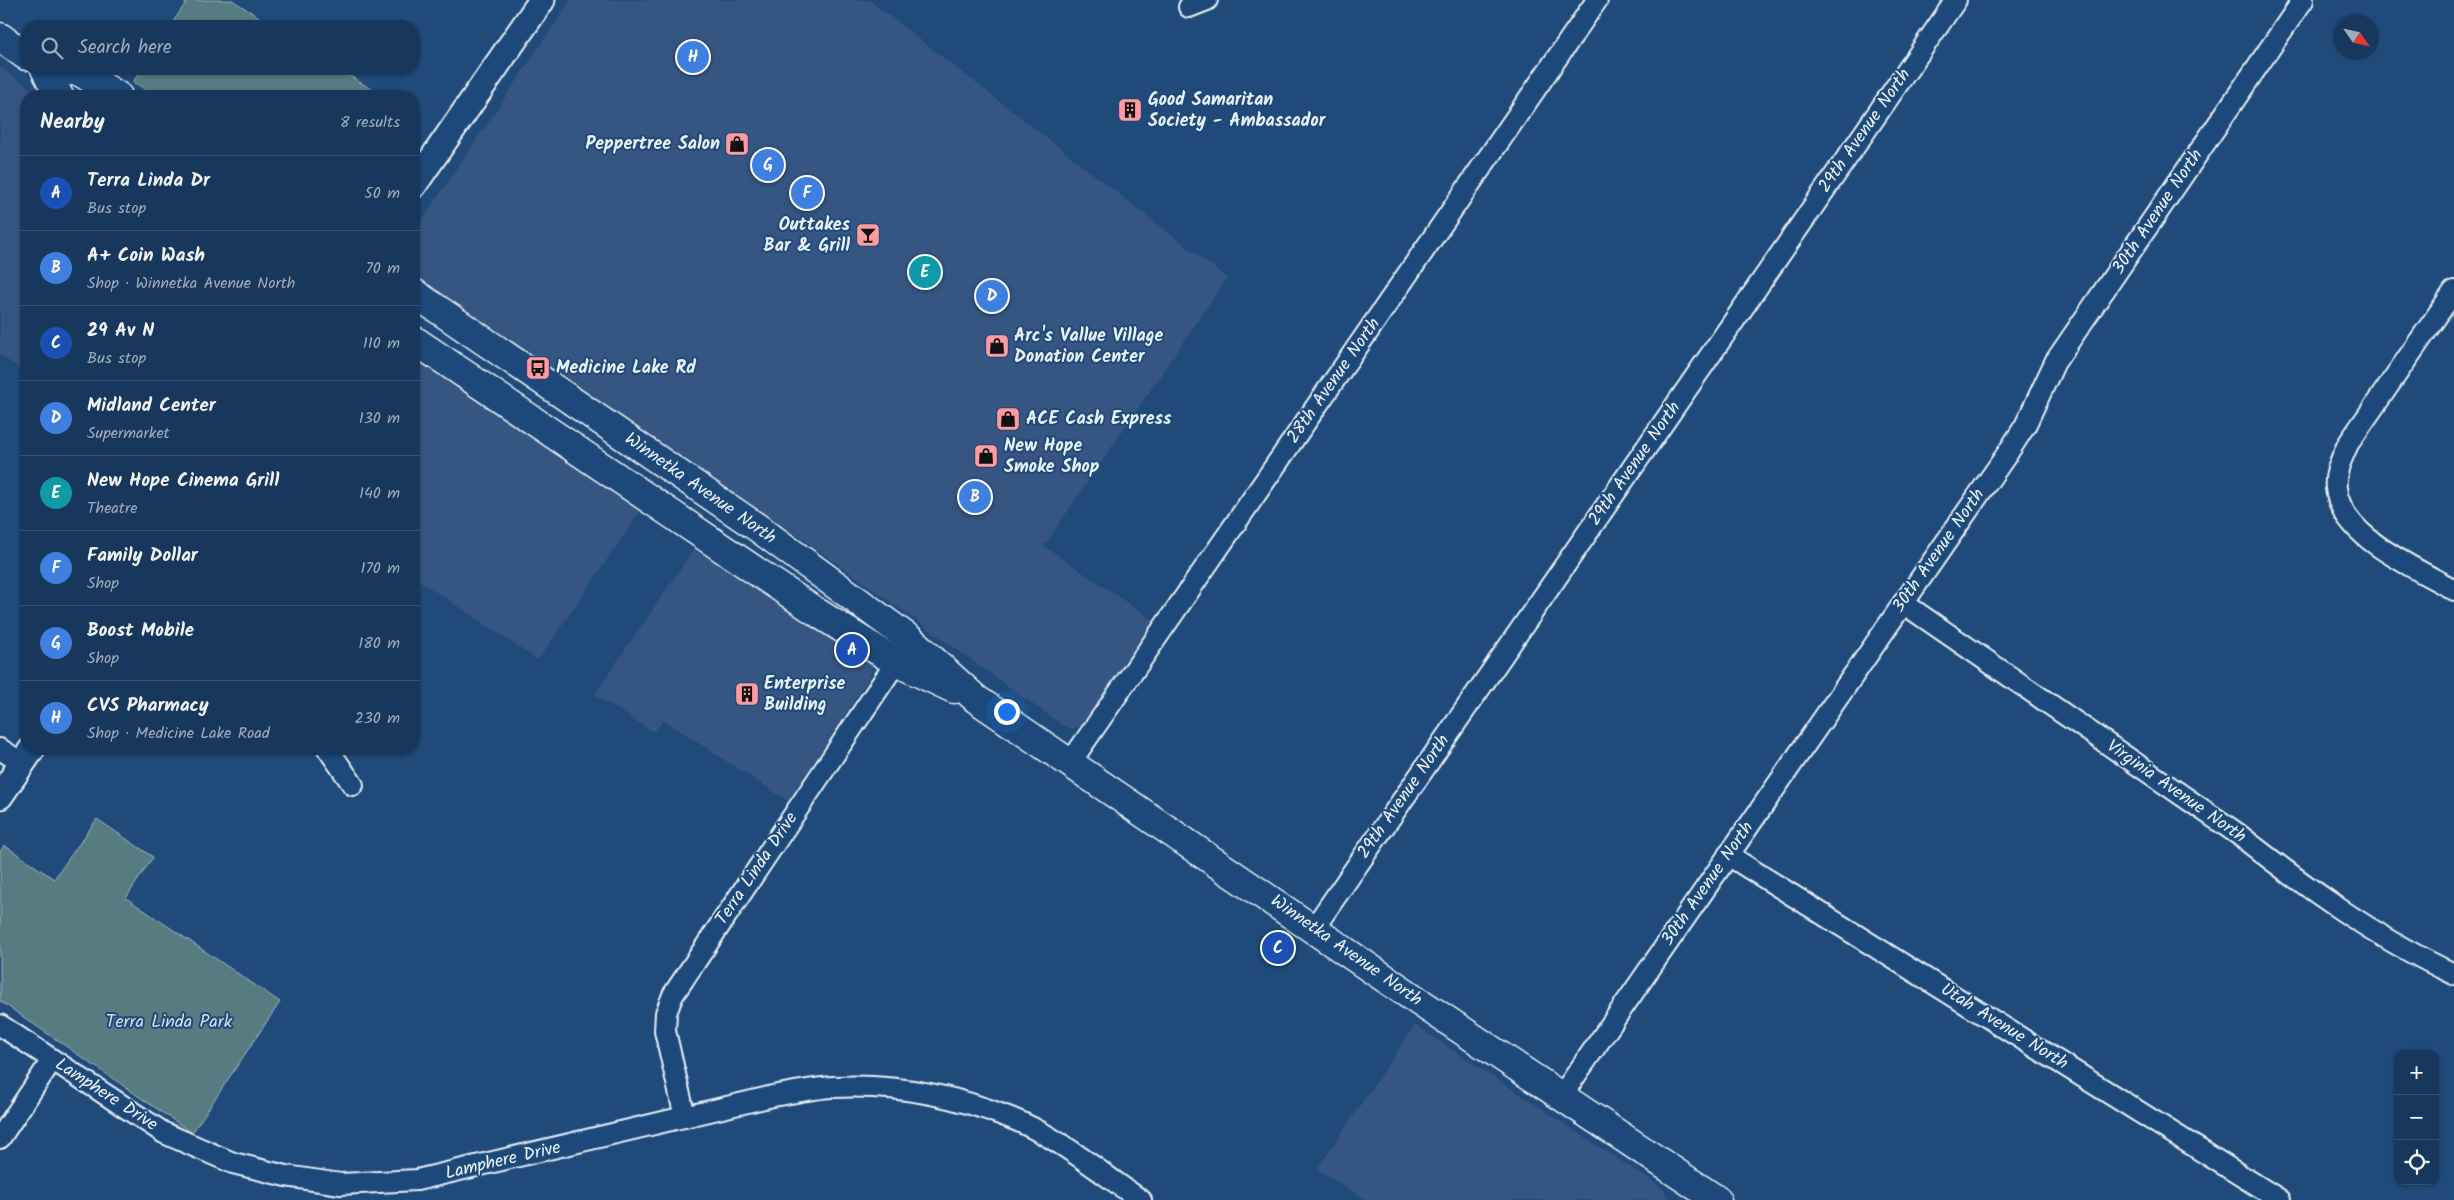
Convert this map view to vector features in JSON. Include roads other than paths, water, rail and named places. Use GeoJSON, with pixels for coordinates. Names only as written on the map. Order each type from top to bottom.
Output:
{"type":"FeatureCollection","features":[{"type":"Feature","properties":{"kind":"main road"},"geometry":{"type":"LineString","coordinates":[[0,38],[20,52]]}},
{"type":"Feature","properties":{"kind":"main road"},"geometry":{"type":"LineString","coordinates":[[48,75],[55,90]]}},
{"type":"Feature","properties":{"kind":"main road"},"geometry":{"type":"LineString","coordinates":[[85,75],[108,90]]}},
{"type":"Feature","properties":{"kind":"main road","name":"Winnetka Avenue North"},"geometry":{"type":"LineString","coordinates":[[420,297],[758,528],[911,640],[976,699],[1314,928],[1421,1003],[1562,1095],[1706,1197]]}},
{"type":"Feature","properties":{"kind":"main road","name":"Winnetka Avenue North"},"geometry":{"type":"LineString","coordinates":[[420,344],[729,555],[896,662],[976,699]]}},
{"type":"Feature","properties":{"kind":"street"},"geometry":{"type":"LineString","coordinates":[[420,176],[542,0]]}},
{"type":"Feature","properties":{"kind":"street","name":"28th Avenue North"},"geometry":{"type":"LineString","coordinates":[[1070,763],[1597,0]]}},
{"type":"Feature","properties":{"kind":"street","name":"29th Avenue North"},"geometry":{"type":"LineString","coordinates":[[1314,928],[1956,0]]}},
{"type":"Feature","properties":{"kind":"street","name":"30th Avenue North"},"geometry":{"type":"LineString","coordinates":[[1562,1095],[2025,426],[2055,362],[2303,0]]}},
{"type":"Feature","properties":{"kind":"street"},"geometry":{"type":"LineString","coordinates":[[2454,291],[2348,444],[2339,464],[2336,487],[2340,507],[2351,524],[2367,539],[2454,590]]}},
{"type":"Feature","properties":{"kind":"street","name":"Virginia Avenue North"},"geometry":{"type":"LineString","coordinates":[[1903,603],[2238,834],[2281,868],[2357,921],[2454,974]]}},
{"type":"Feature","properties":{"kind":"street","name":"Terra Linda Drive"},"geometry":{"type":"LineString","coordinates":[[685,1116],[665,1031],[666,1013],[673,995],[911,640]]}},
{"type":"Feature","properties":{"kind":"street"},"geometry":{"type":"LineString","coordinates":[[0,749],[20,754]]}},
{"type":"Feature","properties":{"kind":"street"},"geometry":{"type":"LineString","coordinates":[[332,755],[353,785]]}},
{"type":"Feature","properties":{"kind":"street"},"geometry":{"type":"LineString","coordinates":[[0,796],[27,756]]}},
{"type":"Feature","properties":{"kind":"street","name":"Utah Avenue North"},"geometry":{"type":"LineString","coordinates":[[1728,855],[2280,1200]]}},
{"type":"Feature","properties":{"kind":"street","name":"Lamphere Drive"},"geometry":{"type":"LineString","coordinates":[[0,1025],[164,1133],[233,1163],[286,1176],[341,1184],[396,1183],[417,1180],[772,1096],[832,1087],[891,1087],[949,1098],[1009,1117],[1054,1142],[1120,1194],[1141,1200]]}},
{"type":"Feature","properties":{"kind":"street"},"geometry":{"type":"LineString","coordinates":[[0,1138],[52,1060]]}},
{"type":"Feature","properties":{"kind":"place","name":"CVS Pharmacy"},"geometry":{"type":"Point","coordinates":[693,57]}},
{"type":"Feature","properties":{"kind":"place","name":"Good Samaritan Society - Ambassador"},"geometry":{"type":"Point","coordinates":[1130,110]}},
{"type":"Feature","properties":{"kind":"place","name":"Peppertree Salon"},"geometry":{"type":"Point","coordinates":[737,144]}},
{"type":"Feature","properties":{"kind":"place","name":"Boost Mobile"},"geometry":{"type":"Point","coordinates":[768,165]}},
{"type":"Feature","properties":{"kind":"place","name":"Family Dollar"},"geometry":{"type":"Point","coordinates":[807,193]}},
{"type":"Feature","properties":{"kind":"place","name":"Outtakes Bar & Grill"},"geometry":{"type":"Point","coordinates":[868,235]}},
{"type":"Feature","properties":{"kind":"place","name":"New Hope Cinema Grill"},"geometry":{"type":"Point","coordinates":[925,272]}},
{"type":"Feature","properties":{"kind":"place","name":"Midland Center"},"geometry":{"type":"Point","coordinates":[992,296]}},
{"type":"Feature","properties":{"kind":"place","name":"Arc's Vallue Village Donation Center"},"geometry":{"type":"Point","coordinates":[997,346]}},
{"type":"Feature","properties":{"kind":"place","name":"Medicine Lake Rd"},"geometry":{"type":"Point","coordinates":[538,368]}},
{"type":"Feature","properties":{"kind":"place","name":"ACE Cash Express"},"geometry":{"type":"Point","coordinates":[1008,419]}},
{"type":"Feature","properties":{"kind":"place","name":"New Hope Smoke Shop"},"geometry":{"type":"Point","coordinates":[986,456]}},
{"type":"Feature","properties":{"kind":"place","name":"A+ Coin Wash"},"geometry":{"type":"Point","coordinates":[975,497]}},
{"type":"Feature","properties":{"kind":"place","name":"Terra Linda Dr"},"geometry":{"type":"Point","coordinates":[852,650]}},
{"type":"Feature","properties":{"kind":"place","name":"Enterprise Building"},"geometry":{"type":"Point","coordinates":[747,694]}},
{"type":"Feature","properties":{"kind":"place","name":"29 Av N"},"geometry":{"type":"Point","coordinates":[1278,948]}},
{"type":"Feature","properties":{"kind":"park label","name":"Terra Linda Park"},"geometry":{"type":"Point","coordinates":[169,1022]}}]}
